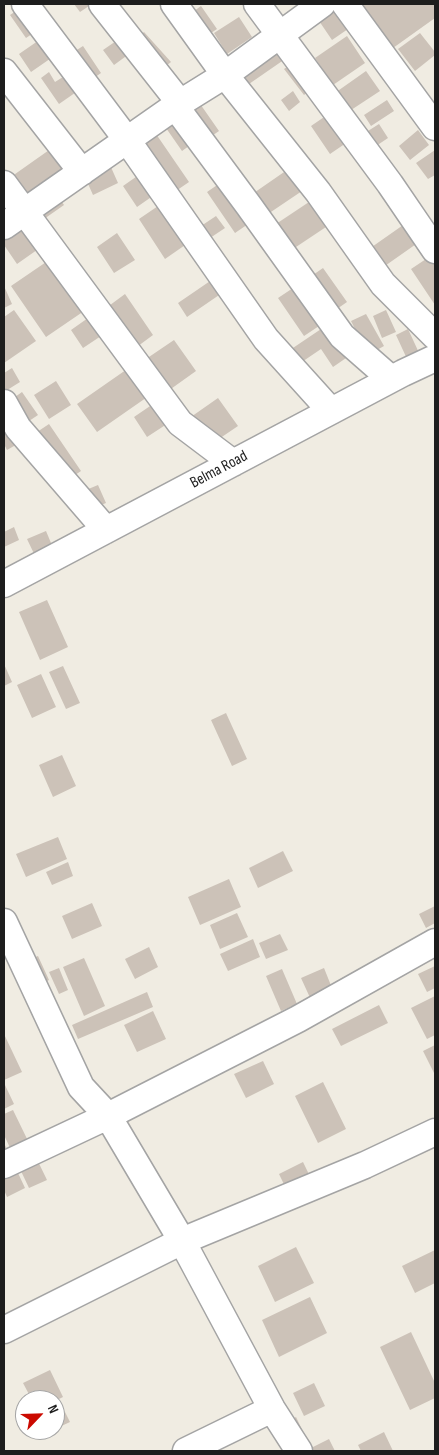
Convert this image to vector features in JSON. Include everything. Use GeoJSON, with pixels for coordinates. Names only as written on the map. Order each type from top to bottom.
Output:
{"type":"FeatureCollection","features":[{"type":"Feature","properties":{"kind":"street"},"geometry":{"type":"LineString","coordinates":[[25,4],[127,140],[266,339],[331,411]]}},
{"type":"Feature","properties":{"kind":"street"},"geometry":{"type":"LineString","coordinates":[[102,4],[178,105],[342,336],[391,379]]}},
{"type":"Feature","properties":{"kind":"street"},"geometry":{"type":"LineString","coordinates":[[174,4],[225,75],[318,192],[383,284],[435,336]]}},
{"type":"Feature","properties":{"kind":"street"},"geometry":{"type":"LineString","coordinates":[[257,4],[390,184],[435,250]]}},
{"type":"Feature","properties":{"kind":"street"},"geometry":{"type":"LineString","coordinates":[[14,219],[178,105],[225,75],[322,4]]}},
{"type":"Feature","properties":{"kind":"street"},"geometry":{"type":"LineString","coordinates":[[345,4],[435,127]]}},
{"type":"Feature","properties":{"kind":"street"},"geometry":{"type":"LineString","coordinates":[[4,72],[82,172]]}},
{"type":"Feature","properties":{"kind":"street"},"geometry":{"type":"LineString","coordinates":[[4,184],[14,219],[180,423],[232,463]]}},
{"type":"Feature","properties":{"kind":"street","name":"Belma Road"},"geometry":{"type":"LineString","coordinates":[[4,584],[391,379],[435,358]]}},
{"type":"Feature","properties":{"kind":"street"},"geometry":{"type":"LineString","coordinates":[[4,403],[18,428],[106,530]]}},
{"type":"Feature","properties":{"kind":"street"},"geometry":{"type":"LineString","coordinates":[[4,922],[82,1087],[108,1116],[182,1241],[272,1409],[299,1451]]}},
{"type":"Feature","properties":{"kind":"street"},"geometry":{"type":"LineString","coordinates":[[4,1165],[108,1116],[298,1019],[435,942]]}},
{"type":"Feature","properties":{"kind":"street"},"geometry":{"type":"LineString","coordinates":[[4,1330],[182,1241],[365,1165],[435,1132]]}},
{"type":"Feature","properties":{"kind":"street"},"geometry":{"type":"LineString","coordinates":[[186,1451],[272,1409]]}},
{"type":"Feature","properties":{"kind":"building"},"geometry":{"type":"Polygon","coordinates":[[[74,4],[92,4],[80,12],[74,4]]]}},
{"type":"Feature","properties":{"kind":"building"},"geometry":{"type":"Polygon","coordinates":[[[332,4],[348,29],[332,40],[315,15],[332,4]]]}},
{"type":"Feature","properties":{"kind":"building"},"geometry":{"type":"Polygon","coordinates":[[[362,4],[434,4],[435,18],[393,48],[362,4]]]}},
{"type":"Feature","properties":{"kind":"building"},"geometry":{"type":"Polygon","coordinates":[[[201,6],[217,29],[205,37],[190,14],[201,6]]]}},
{"type":"Feature","properties":{"kind":"building"},"geometry":{"type":"Polygon","coordinates":[[[22,7],[38,30],[26,38],[10,15],[22,7]]]}},
{"type":"Feature","properties":{"kind":"building"},"geometry":{"type":"Polygon","coordinates":[[[239,17],[252,37],[227,54],[214,33],[239,17]]]}},
{"type":"Feature","properties":{"kind":"building"},"geometry":{"type":"Polygon","coordinates":[[[144,32],[171,62],[161,70],[135,40],[144,32]]]}},
{"type":"Feature","properties":{"kind":"building"},"geometry":{"type":"Polygon","coordinates":[[[420,33],[435,52],[435,55],[415,71],[398,49],[420,33]]]}},
{"type":"Feature","properties":{"kind":"building"},"geometry":{"type":"Polygon","coordinates":[[[45,36],[57,54],[31,72],[19,54],[45,36]]]}},
{"type":"Feature","properties":{"kind":"building"},"geometry":{"type":"Polygon","coordinates":[[[347,36],[365,63],[333,85],[315,58],[347,36]]]}},
{"type":"Feature","properties":{"kind":"building"},"geometry":{"type":"Polygon","coordinates":[[[119,39],[129,54],[114,65],[103,50],[119,39]]]}},
{"type":"Feature","properties":{"kind":"building"},"geometry":{"type":"Polygon","coordinates":[[[278,42],[288,57],[249,84],[239,68],[278,42]]]}},
{"type":"Feature","properties":{"kind":"building"},"geometry":{"type":"Polygon","coordinates":[[[83,46],[101,73],[88,82],[69,55],[83,46]]]}},
{"type":"Feature","properties":{"kind":"building"},"geometry":{"type":"Polygon","coordinates":[[[294,62],[314,87],[304,95],[284,69],[294,62]]]}},
{"type":"Feature","properties":{"kind":"building"},"geometry":{"type":"Polygon","coordinates":[[[366,71],[380,91],[345,114],[332,95],[366,71]]]}},
{"type":"Feature","properties":{"kind":"building"},"geometry":{"type":"Polygon","coordinates":[[[49,72],[55,82],[71,72],[82,88],[59,104],[41,78],[49,72]]]}},
{"type":"Feature","properties":{"kind":"building"},"geometry":{"type":"Polygon","coordinates":[[[293,91],[300,102],[289,111],[281,100],[293,91]]]}},
{"type":"Feature","properties":{"kind":"building"},"geometry":{"type":"Polygon","coordinates":[[[196,98],[219,131],[206,140],[183,107],[196,98]]]}},
{"type":"Feature","properties":{"kind":"building"},"geometry":{"type":"Polygon","coordinates":[[[387,100],[394,111],[371,126],[364,115],[387,100]]]}},
{"type":"Feature","properties":{"kind":"building"},"geometry":{"type":"Polygon","coordinates":[[[330,113],[349,141],[330,154],[311,126],[330,113]]]}},
{"type":"Feature","properties":{"kind":"building"},"geometry":{"type":"Polygon","coordinates":[[[180,118],[196,141],[182,151],[166,128],[180,118]]]}},
{"type":"Feature","properties":{"kind":"building"},"geometry":{"type":"Polygon","coordinates":[[[379,124],[388,138],[370,150],[360,136],[379,124]]]}},
{"type":"Feature","properties":{"kind":"building"},"geometry":{"type":"Polygon","coordinates":[[[418,130],[429,145],[410,160],[399,146],[418,130]]]}},
{"type":"Feature","properties":{"kind":"building"},"geometry":{"type":"Polygon","coordinates":[[[154,131],[189,182],[170,195],[135,144],[154,131]]]}},
{"type":"Feature","properties":{"kind":"building"},"geometry":{"type":"Polygon","coordinates":[[[52,148],[66,169],[22,199],[8,179],[52,148]]]}},
{"type":"Feature","properties":{"kind":"building"},"geometry":{"type":"Polygon","coordinates":[[[435,150],[435,175],[428,179],[416,163],[435,150]]]}},
{"type":"Feature","properties":{"kind":"building"},"geometry":{"type":"Polygon","coordinates":[[[110,165],[118,183],[93,195],[85,177],[110,165]]]}},
{"type":"Feature","properties":{"kind":"building"},"geometry":{"type":"Polygon","coordinates":[[[287,170],[302,191],[262,218],[248,197],[287,170]]]}},
{"type":"Feature","properties":{"kind":"building"},"geometry":{"type":"Polygon","coordinates":[[[143,172],[157,193],[137,207],[123,186],[143,172]]]}},
{"type":"Feature","properties":{"kind":"building"},"geometry":{"type":"Polygon","coordinates":[[[226,179],[254,220],[235,233],[207,192],[226,179]]]}},
{"type":"Feature","properties":{"kind":"building"},"geometry":{"type":"Polygon","coordinates":[[[58,196],[64,205],[44,219],[37,210],[58,196]]]}},
{"type":"Feature","properties":{"kind":"building"},"geometry":{"type":"Polygon","coordinates":[[[312,200],[329,225],[290,251],[273,226],[312,200]]]}},
{"type":"Feature","properties":{"kind":"building"},"geometry":{"type":"Polygon","coordinates":[[[161,204],[188,243],[165,259],[139,219],[161,204]]]}},
{"type":"Feature","properties":{"kind":"building"},"geometry":{"type":"Polygon","coordinates":[[[216,216],[225,228],[207,240],[198,228],[216,216]]]}},
{"type":"Feature","properties":{"kind":"building"},"geometry":{"type":"Polygon","coordinates":[[[27,220],[44,245],[17,264],[4,245],[4,236],[27,220]]]}},
{"type":"Feature","properties":{"kind":"building"},"geometry":{"type":"Polygon","coordinates":[[[406,223],[419,242],[382,268],[369,249],[406,223]]]}},
{"type":"Feature","properties":{"kind":"building"},"geometry":{"type":"Polygon","coordinates":[[[117,233],[135,260],[114,273],[97,247],[117,233]]]}},
{"type":"Feature","properties":{"kind":"building"},"geometry":{"type":"Polygon","coordinates":[[[432,255],[435,259],[435,305],[411,269],[432,255]]]}},
{"type":"Feature","properties":{"kind":"building"},"geometry":{"type":"Polygon","coordinates":[[[52,258],[87,309],[46,337],[11,286],[52,258]]]}},
{"type":"Feature","properties":{"kind":"building"},"geometry":{"type":"Polygon","coordinates":[[[323,268],[347,302],[334,311],[310,277],[323,268]]]}},
{"type":"Feature","properties":{"kind":"building"},"geometry":{"type":"Polygon","coordinates":[[[216,277],[225,291],[187,317],[178,303],[216,277]]]}},
{"type":"Feature","properties":{"kind":"building"},"geometry":{"type":"Polygon","coordinates":[[[4,286],[12,304],[4,308],[4,286]]]}},
{"type":"Feature","properties":{"kind":"building"},"geometry":{"type":"Polygon","coordinates":[[[296,286],[322,324],[304,336],[278,298],[296,286]]]}},
{"type":"Feature","properties":{"kind":"building"},"geometry":{"type":"Polygon","coordinates":[[[125,294],[153,335],[130,352],[102,311],[125,294]]]}},
{"type":"Feature","properties":{"kind":"building"},"geometry":{"type":"Polygon","coordinates":[[[14,310],[36,341],[4,363],[4,317],[14,310]]]}},
{"type":"Feature","properties":{"kind":"building"},"geometry":{"type":"Polygon","coordinates":[[[386,310],[396,332],[382,338],[373,316],[386,310]]]}},
{"type":"Feature","properties":{"kind":"building"},"geometry":{"type":"Polygon","coordinates":[[[366,314],[384,346],[368,355],[351,321],[366,314]]]}},
{"type":"Feature","properties":{"kind":"building"},"geometry":{"type":"Polygon","coordinates":[[[88,318],[101,336],[83,348],[71,330],[88,318]]]}},
{"type":"Feature","properties":{"kind":"building"},"geometry":{"type":"Polygon","coordinates":[[[327,325],[349,356],[333,367],[321,349],[293,368],[284,354],[327,325]]]}},
{"type":"Feature","properties":{"kind":"building"},"geometry":{"type":"Polygon","coordinates":[[[408,329],[420,355],[408,361],[396,335],[408,329]]]}},
{"type":"Feature","properties":{"kind":"building"},"geometry":{"type":"Polygon","coordinates":[[[174,340],[196,371],[168,391],[146,359],[174,340]]]}},
{"type":"Feature","properties":{"kind":"building"},"geometry":{"type":"Polygon","coordinates":[[[133,365],[153,393],[97,432],[77,404],[133,365]]]}},
{"type":"Feature","properties":{"kind":"building"},"geometry":{"type":"Polygon","coordinates":[[[12,368],[20,382],[4,392],[4,373],[12,368]]]}},
{"type":"Feature","properties":{"kind":"building"},"geometry":{"type":"Polygon","coordinates":[[[56,381],[71,405],[49,419],[34,395],[56,381]]]}},
{"type":"Feature","properties":{"kind":"building"},"geometry":{"type":"Polygon","coordinates":[[[22,392],[38,415],[23,425],[8,402],[22,392]]]}},
{"type":"Feature","properties":{"kind":"building"},"geometry":{"type":"Polygon","coordinates":[[[218,398],[238,426],[207,447],[188,419],[218,398]]]}},
{"type":"Feature","properties":{"kind":"building"},"geometry":{"type":"Polygon","coordinates":[[[156,402],[170,422],[147,437],[134,417],[156,402]]]}},
{"type":"Feature","properties":{"kind":"building"},"geometry":{"type":"Polygon","coordinates":[[[4,418],[21,442],[7,450],[4,444],[4,418]]]}},
{"type":"Feature","properties":{"kind":"building"},"geometry":{"type":"Polygon","coordinates":[[[49,424],[81,471],[63,483],[31,436],[49,424]]]}},
{"type":"Feature","properties":{"kind":"building"},"geometry":{"type":"Polygon","coordinates":[[[98,485],[106,503],[82,513],[74,495],[98,485]]]}},
{"type":"Feature","properties":{"kind":"building"},"geometry":{"type":"Polygon","coordinates":[[[14,527],[19,540],[4,547],[4,532],[14,527]]]}},
{"type":"Feature","properties":{"kind":"building"},"geometry":{"type":"Polygon","coordinates":[[[46,531],[56,555],[38,562],[27,539],[46,531]]]}},
{"type":"Feature","properties":{"kind":"building"},"geometry":{"type":"Polygon","coordinates":[[[47,600],[68,647],[40,660],[19,612],[47,600]]]}},
{"type":"Feature","properties":{"kind":"building"},"geometry":{"type":"Polygon","coordinates":[[[4,664],[12,682],[4,686],[4,664]]]}},
{"type":"Feature","properties":{"kind":"building"},"geometry":{"type":"Polygon","coordinates":[[[63,666],[80,703],[66,709],[49,672],[63,666]]]}},
{"type":"Feature","properties":{"kind":"building"},"geometry":{"type":"Polygon","coordinates":[[[41,674],[56,707],[32,718],[17,685],[41,674]]]}},
{"type":"Feature","properties":{"kind":"building"},"geometry":{"type":"Polygon","coordinates":[[[226,713],[247,759],[232,766],[211,720],[226,713]]]}},
{"type":"Feature","properties":{"kind":"building"},"geometry":{"type":"Polygon","coordinates":[[[62,755],[76,786],[53,797],[39,765],[62,755]]]}},
{"type":"Feature","properties":{"kind":"building"},"geometry":{"type":"Polygon","coordinates":[[[58,837],[67,859],[26,877],[16,854],[58,837]]]}},
{"type":"Feature","properties":{"kind":"building"},"geometry":{"type":"Polygon","coordinates":[[[283,851],[293,871],[258,888],[249,868],[283,851]]]}},
{"type":"Feature","properties":{"kind":"building"},"geometry":{"type":"Polygon","coordinates":[[[68,862],[73,876],[52,885],[46,872],[68,862]]]}},
{"type":"Feature","properties":{"kind":"building"},"geometry":{"type":"Polygon","coordinates":[[[229,879],[241,907],[200,925],[188,897],[229,879]]]}},
{"type":"Feature","properties":{"kind":"building"},"geometry":{"type":"Polygon","coordinates":[[[92,903],[102,926],[72,939],[62,916],[92,903]]]}},
{"type":"Feature","properties":{"kind":"building"},"geometry":{"type":"Polygon","coordinates":[[[435,906],[435,923],[426,928],[419,914],[435,906]]]}},
{"type":"Feature","properties":{"kind":"building"},"geometry":{"type":"Polygon","coordinates":[[[237,913],[248,937],[220,949],[210,925],[237,913]]]}},
{"type":"Feature","properties":{"kind":"building"},"geometry":{"type":"Polygon","coordinates":[[[280,934],[288,950],[266,959],[259,943],[280,934]]]}},
{"type":"Feature","properties":{"kind":"building"},"geometry":{"type":"Polygon","coordinates":[[[253,939],[260,957],[228,971],[220,954],[253,939]]]}},
{"type":"Feature","properties":{"kind":"building"},"geometry":{"type":"Polygon","coordinates":[[[149,947],[158,967],[135,979],[125,959],[149,947]]]}},
{"type":"Feature","properties":{"kind":"building"},"geometry":{"type":"Polygon","coordinates":[[[38,956],[49,980],[39,985],[28,960],[38,956]]]}},
{"type":"Feature","properties":{"kind":"building"},"geometry":{"type":"Polygon","coordinates":[[[84,958],[105,1006],[84,1016],[63,967],[84,958]]]}},
{"type":"Feature","properties":{"kind":"building"},"geometry":{"type":"Polygon","coordinates":[[[435,966],[435,988],[427,992],[418,974],[435,966]]]}},
{"type":"Feature","properties":{"kind":"building"},"geometry":{"type":"Polygon","coordinates":[[[59,968],[68,990],[59,994],[49,972],[59,968]]]}},
{"type":"Feature","properties":{"kind":"building"},"geometry":{"type":"Polygon","coordinates":[[[324,968],[334,993],[312,1002],[301,978],[324,968]]]}},
{"type":"Feature","properties":{"kind":"building"},"geometry":{"type":"Polygon","coordinates":[[[282,969],[297,1004],[281,1011],[266,976],[282,969]]]}},
{"type":"Feature","properties":{"kind":"building"},"geometry":{"type":"Polygon","coordinates":[[[147,992],[153,1007],[78,1039],[72,1025],[147,992]]]}},
{"type":"Feature","properties":{"kind":"building"},"geometry":{"type":"Polygon","coordinates":[[[435,996],[435,1035],[427,1039],[411,1008],[435,996]]]}},
{"type":"Feature","properties":{"kind":"building"},"geometry":{"type":"Polygon","coordinates":[[[379,1005],[388,1023],[341,1046],[332,1029],[379,1005]]]}},
{"type":"Feature","properties":{"kind":"building"},"geometry":{"type":"Polygon","coordinates":[[[153,1011],[166,1039],[137,1052],[124,1025],[153,1011]]]}},
{"type":"Feature","properties":{"kind":"building"},"geometry":{"type":"Polygon","coordinates":[[[4,1034],[22,1072],[4,1080],[4,1034]]]}},
{"type":"Feature","properties":{"kind":"building"},"geometry":{"type":"Polygon","coordinates":[[[435,1045],[435,1072],[434,1073],[423,1051],[435,1045]]]}},
{"type":"Feature","properties":{"kind":"building"},"geometry":{"type":"Polygon","coordinates":[[[263,1061],[274,1084],[246,1098],[234,1074],[263,1061]]]}},
{"type":"Feature","properties":{"kind":"building"},"geometry":{"type":"Polygon","coordinates":[[[323,1082],[346,1129],[318,1143],[295,1096],[323,1082]]]}},
{"type":"Feature","properties":{"kind":"building"},"geometry":{"type":"Polygon","coordinates":[[[4,1085],[14,1104],[4,1109],[4,1085]]]}},
{"type":"Feature","properties":{"kind":"building"},"geometry":{"type":"Polygon","coordinates":[[[13,1110],[47,1180],[29,1188],[4,1135],[4,1114],[13,1110]]]}},
{"type":"Feature","properties":{"kind":"building"},"geometry":{"type":"Polygon","coordinates":[[[4,1143],[25,1188],[7,1197],[4,1190],[4,1143]]]}},
{"type":"Feature","properties":{"kind":"building"},"geometry":{"type":"Polygon","coordinates":[[[303,1162],[318,1193],[294,1205],[279,1174],[303,1162]]]}},
{"type":"Feature","properties":{"kind":"building"},"geometry":{"type":"Polygon","coordinates":[[[296,1247],[314,1283],[275,1302],[258,1266],[296,1247]]]}},
{"type":"Feature","properties":{"kind":"building"},"geometry":{"type":"Polygon","coordinates":[[[435,1250],[435,1283],[415,1293],[402,1266],[435,1250]]]}},
{"type":"Feature","properties":{"kind":"building"},"geometry":{"type":"Polygon","coordinates":[[[310,1297],[327,1333],[279,1357],[262,1320],[310,1297]]]}},
{"type":"Feature","properties":{"kind":"building"},"geometry":{"type":"Polygon","coordinates":[[[411,1332],[435,1383],[435,1398],[410,1410],[380,1347],[411,1332]]]}},
{"type":"Feature","properties":{"kind":"building"},"geometry":{"type":"Polygon","coordinates":[[[50,1370],[60,1390],[27,1390],[23,1383],[50,1370]]]}},
{"type":"Feature","properties":{"kind":"building"},"geometry":{"type":"Polygon","coordinates":[[[314,1383],[325,1406],[304,1416],[293,1393],[314,1383]]]}},
{"type":"Feature","properties":{"kind":"building"},"geometry":{"type":"Polygon","coordinates":[[[65,1412],[70,1422],[65,1424],[65,1412]]]}},
{"type":"Feature","properties":{"kind":"building"},"geometry":{"type":"Polygon","coordinates":[[[296,1417],[311,1448],[329,1439],[335,1451],[294,1451],[282,1425],[296,1417]]]}},
{"type":"Feature","properties":{"kind":"building"},"geometry":{"type":"Polygon","coordinates":[[[384,1432],[393,1451],[361,1451],[358,1445],[384,1432]]]}}]}
